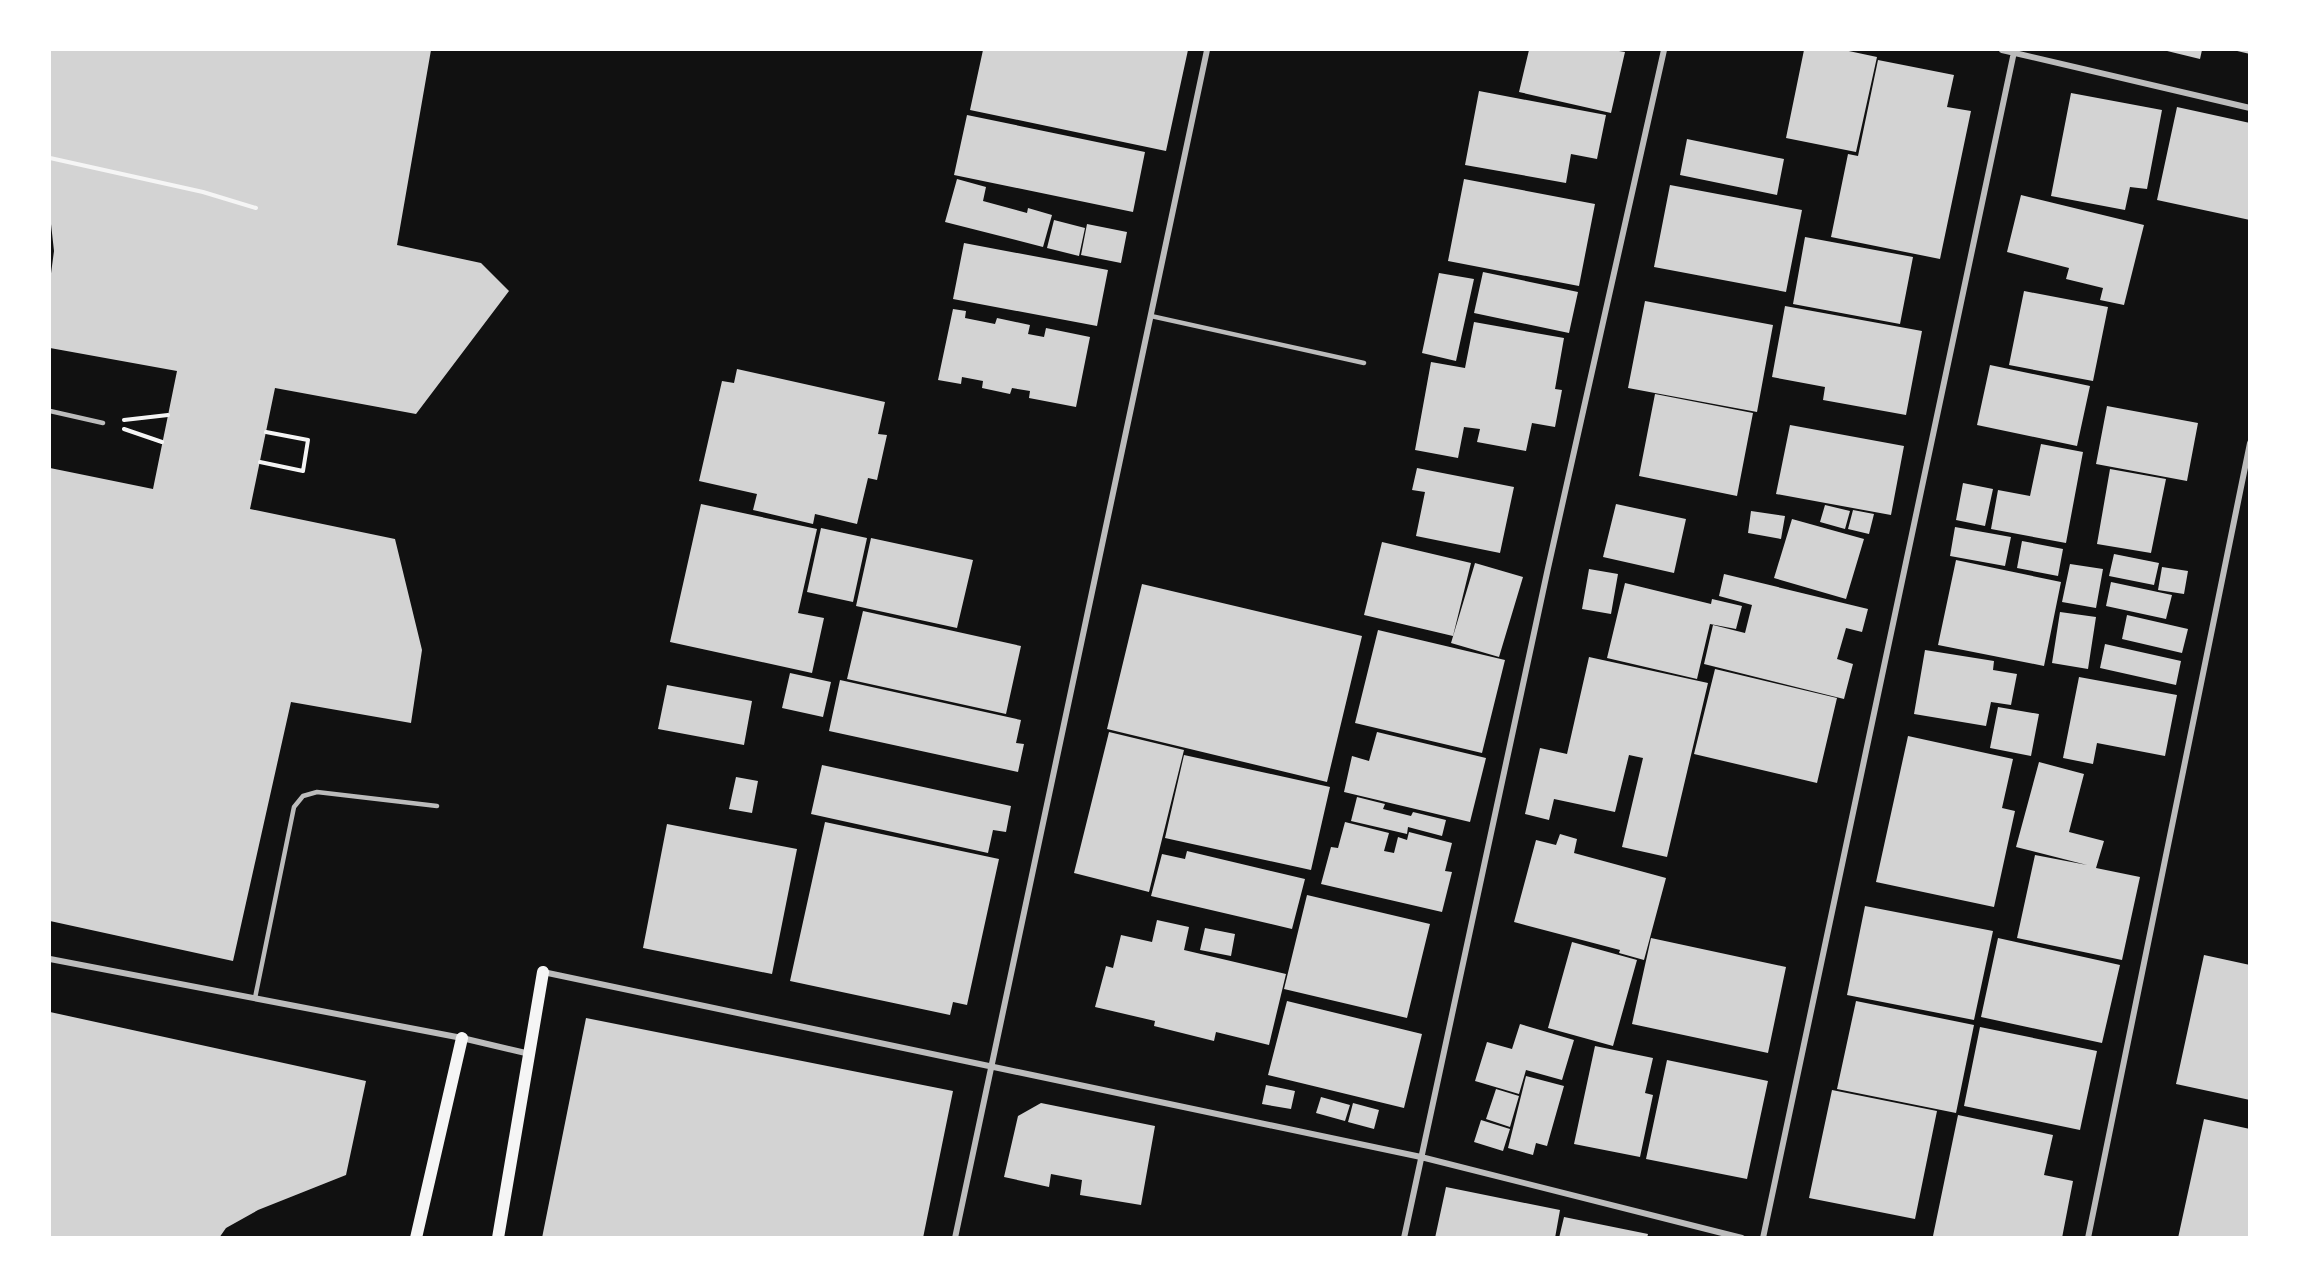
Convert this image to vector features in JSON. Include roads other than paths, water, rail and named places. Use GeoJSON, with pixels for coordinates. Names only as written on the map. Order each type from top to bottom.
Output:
{"type":"FeatureCollection","features":[{"type":"Feature","properties":{"kind":"main road"},"geometry":{"type":"LineString","coordinates":[[498,1238],[543,972]]}},
{"type":"Feature","properties":{"kind":"main road"},"geometry":{"type":"LineString","coordinates":[[416,1238],[462,1038]]}},
{"type":"Feature","properties":{"kind":"street"},"geometry":{"type":"LineString","coordinates":[[955,1238],[1207,50]]}},
{"type":"Feature","properties":{"kind":"street"},"geometry":{"type":"LineString","coordinates":[[1404,1238],[1548,568],[1664,50]]}},
{"type":"Feature","properties":{"kind":"street"},"geometry":{"type":"LineString","coordinates":[[2002,50],[2250,108]]}},
{"type":"Feature","properties":{"kind":"street"},"geometry":{"type":"LineString","coordinates":[[1763,1238],[2014,52]]}},
{"type":"Feature","properties":{"kind":"street"},"geometry":{"type":"LineString","coordinates":[[2088,1238],[2250,442]]}},
{"type":"Feature","properties":{"kind":"street"},"geometry":{"type":"LineString","coordinates":[[50,959],[462,1038],[530,1054]]}},
{"type":"Feature","properties":{"kind":"street"},"geometry":{"type":"LineString","coordinates":[[543,972],[1421,1156],[1742,1238]]}},
{"type":"Feature","properties":{"kind":"lane"},"geometry":{"type":"LineString","coordinates":[[1151,316],[1364,363]]}},
{"type":"Feature","properties":{"kind":"lane"},"geometry":{"type":"LineString","coordinates":[[50,411],[103,423]]}},
{"type":"Feature","properties":{"kind":"lane"},"geometry":{"type":"LineString","coordinates":[[255,998],[294,807],[303,796],[317,792],[437,806]]}}]}
